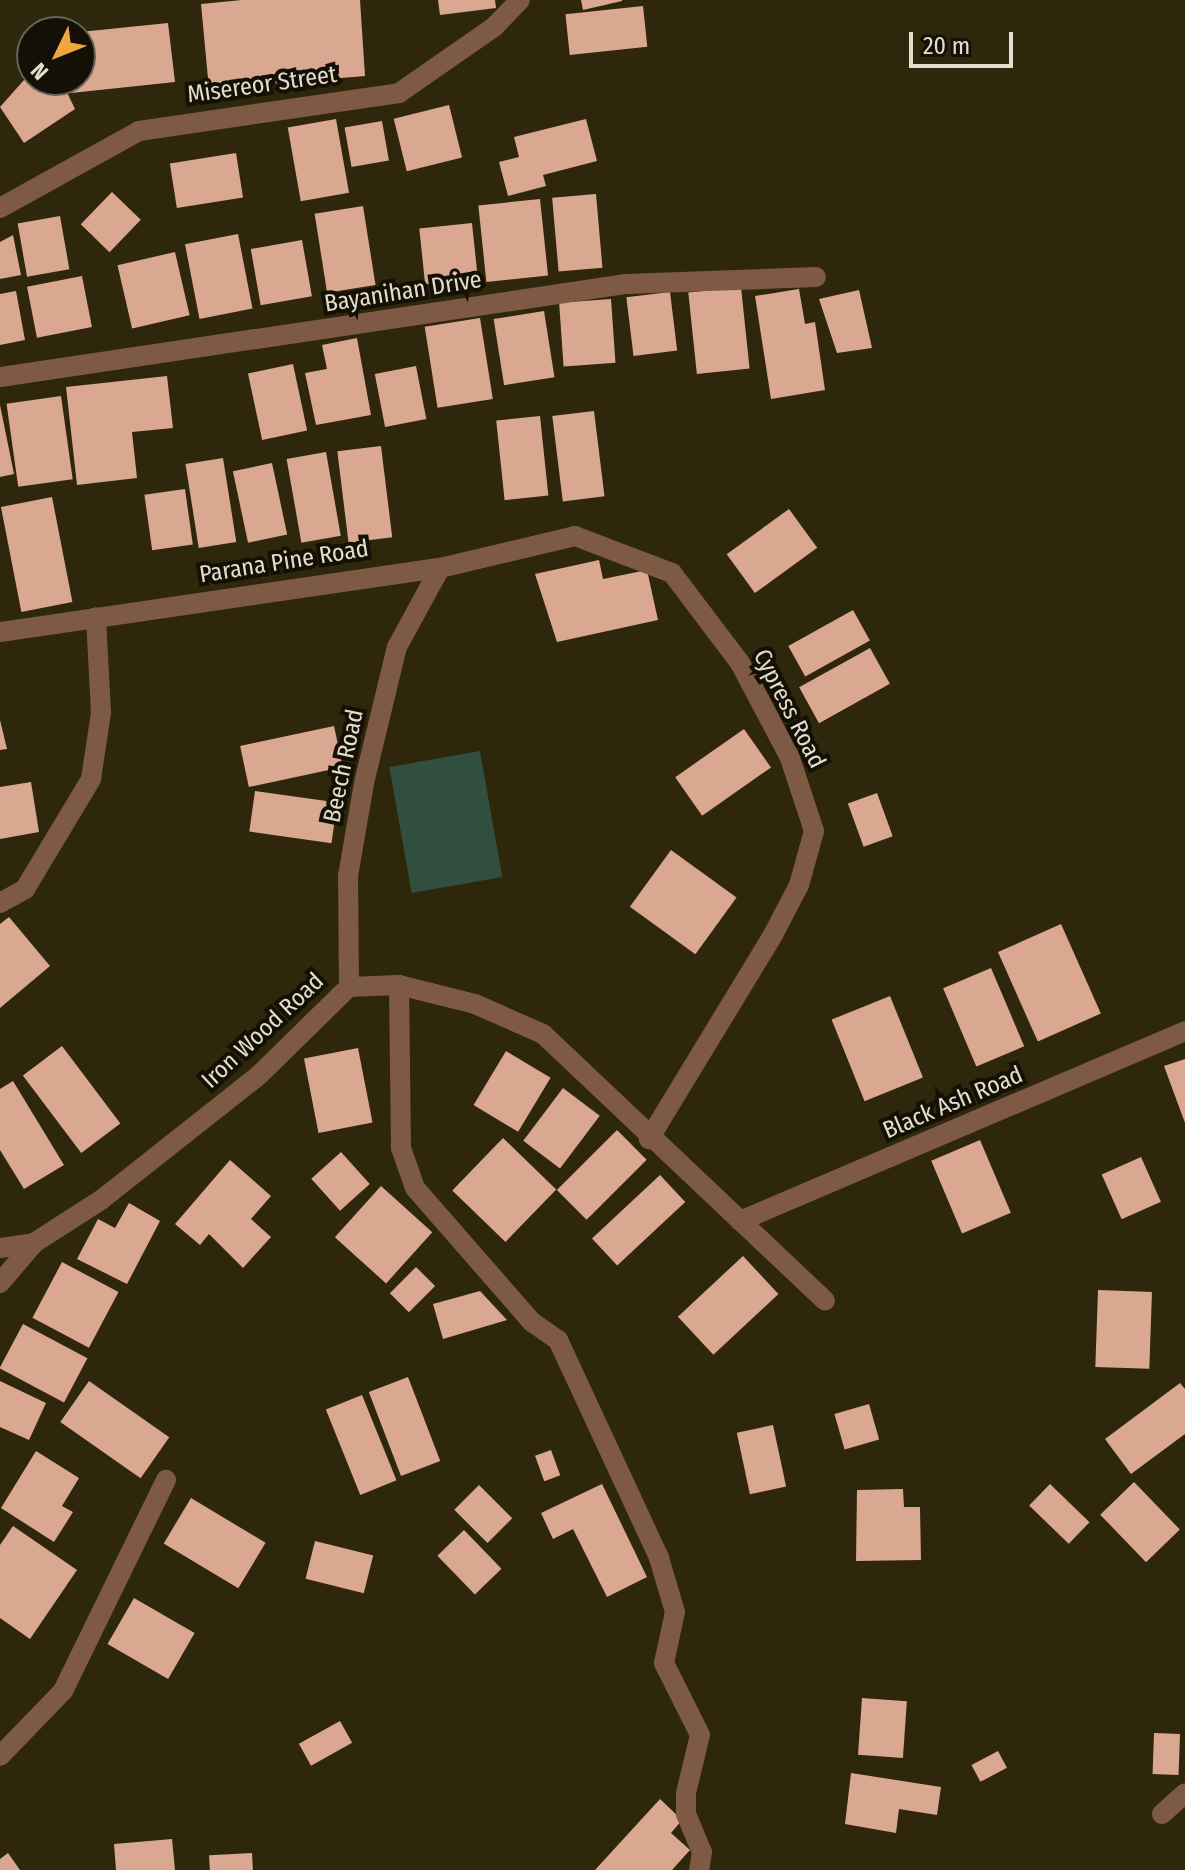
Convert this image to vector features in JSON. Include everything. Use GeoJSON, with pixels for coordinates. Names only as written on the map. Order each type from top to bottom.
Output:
{"type":"FeatureCollection","features":[{"type":"Feature","properties":{"kind":"street","name":"Misereor Street"},"geometry":{"type":"LineString","coordinates":[[0,208],[139,131],[399,93],[494,27],[520,0]]}},
{"type":"Feature","properties":{"kind":"street","name":"Bayanihan Drive"},"geometry":{"type":"LineString","coordinates":[[0,377],[626,284],[816,277]]}},
{"type":"Feature","properties":{"kind":"street","name":"Parana Pine Road"},"geometry":{"type":"LineString","coordinates":[[0,632],[440,568],[575,536]]}},
{"type":"Feature","properties":{"kind":"street","name":"Cypress Road"},"geometry":{"type":"LineString","coordinates":[[575,536],[672,573],[740,663],[790,758],[814,831],[799,885],[773,935],[649,1139]]}},
{"type":"Feature","properties":{"kind":"street","name":"Beech Road"},"geometry":{"type":"LineString","coordinates":[[349,987],[348,876],[364,783],[397,647],[440,568]]}},
{"type":"Feature","properties":{"kind":"street"},"geometry":{"type":"LineString","coordinates":[[0,903],[25,889],[91,779],[101,713],[96,617]]}},
{"type":"Feature","properties":{"kind":"street","name":"Iron Wood Road"},"geometry":{"type":"LineString","coordinates":[[0,1248],[34,1243],[178,1141],[259,1075],[349,987],[399,985],[475,1004],[543,1034],[649,1139],[825,1301]]}},
{"type":"Feature","properties":{"kind":"street"},"geometry":{"type":"LineString","coordinates":[[399,985],[401,1148],[415,1188],[521,1310],[558,1340],[659,1558],[675,1612],[664,1663],[700,1735],[686,1793],[686,1814],[702,1852],[699,1870]]}},
{"type":"Feature","properties":{"kind":"street","name":"Black Ash Road"},"geometry":{"type":"LineString","coordinates":[[740,1221],[1185,1031]]}},
{"type":"Feature","properties":{"kind":"street"},"geometry":{"type":"LineString","coordinates":[[0,1283],[34,1243]]}},
{"type":"Feature","properties":{"kind":"street"},"geometry":{"type":"LineString","coordinates":[[0,1756],[63,1691],[166,1480]]}},
{"type":"Feature","properties":{"kind":"street"},"geometry":{"type":"LineString","coordinates":[[1162,1814],[1185,1793]]}},
{"type":"Feature","properties":{"kind":"green space"},"geometry":{"type":"Polygon","coordinates":[[[480,751],[502,877],[412,893],[389,767],[480,751]]]}},
{"type":"Feature","properties":{"kind":"building"},"geometry":{"type":"Polygon","coordinates":[[[242,0],[360,0],[365,76],[209,89],[201,4],[242,0]]]}},
{"type":"Feature","properties":{"kind":"building"},"geometry":{"type":"Polygon","coordinates":[[[438,0],[495,0],[496,8],[440,15],[438,0]]]}},
{"type":"Feature","properties":{"kind":"building"},"geometry":{"type":"Polygon","coordinates":[[[581,0],[622,0],[622,1],[583,10],[581,0]]]}},
{"type":"Feature","properties":{"kind":"building"},"geometry":{"type":"Polygon","coordinates":[[[643,6],[647,47],[570,55],[565,14],[643,6]]]}},
{"type":"Feature","properties":{"kind":"building"},"geometry":{"type":"Polygon","coordinates":[[[168,23],[175,82],[96,90],[96,30],[168,23]]]}},
{"type":"Feature","properties":{"kind":"building"},"geometry":{"type":"Polygon","coordinates":[[[16,89],[16,96],[69,96],[75,109],[24,143],[0,107],[16,89]]]}},
{"type":"Feature","properties":{"kind":"building"},"geometry":{"type":"Polygon","coordinates":[[[449,105],[462,157],[407,171],[394,119],[449,105]]]}},
{"type":"Feature","properties":{"kind":"building"},"geometry":{"type":"Polygon","coordinates":[[[336,119],[349,193],[301,201],[288,128],[336,119]]]}},
{"type":"Feature","properties":{"kind":"building"},"geometry":{"type":"Polygon","coordinates":[[[586,119],[597,161],[543,175],[546,186],[508,196],[499,162],[519,157],[514,137],[586,119]]]}},
{"type":"Feature","properties":{"kind":"building"},"geometry":{"type":"Polygon","coordinates":[[[382,121],[389,160],[352,167],[345,128],[382,121]]]}},
{"type":"Feature","properties":{"kind":"building"},"geometry":{"type":"Polygon","coordinates":[[[236,153],[243,197],[177,208],[170,163],[236,153]]]}},
{"type":"Feature","properties":{"kind":"building"},"geometry":{"type":"Polygon","coordinates":[[[112,192],[141,220],[110,252],[81,224],[112,192]]]}},
{"type":"Feature","properties":{"kind":"building"},"geometry":{"type":"Polygon","coordinates":[[[596,194],[602,268],[559,272],[552,198],[596,194]]]}},
{"type":"Feature","properties":{"kind":"building"},"geometry":{"type":"Polygon","coordinates":[[[540,199],[548,276],[486,282],[478,205],[540,199]]]}},
{"type":"Feature","properties":{"kind":"building"},"geometry":{"type":"Polygon","coordinates":[[[363,206],[376,285],[327,293],[315,214],[363,206]]]}},
{"type":"Feature","properties":{"kind":"building"},"geometry":{"type":"Polygon","coordinates":[[[60,216],[69,269],[27,277],[18,223],[60,216]]]}},
{"type":"Feature","properties":{"kind":"building"},"geometry":{"type":"Polygon","coordinates":[[[472,223],[478,279],[425,284],[419,229],[472,223]]]}},
{"type":"Feature","properties":{"kind":"building"},"geometry":{"type":"Polygon","coordinates":[[[238,234],[253,309],[199,319],[185,244],[238,234]]]}},
{"type":"Feature","properties":{"kind":"building"},"geometry":{"type":"Polygon","coordinates":[[[13,235],[21,275],[0,279],[0,242],[13,235]]]}},
{"type":"Feature","properties":{"kind":"building"},"geometry":{"type":"Polygon","coordinates":[[[302,240],[312,296],[261,305],[251,249],[302,240]]]}},
{"type":"Feature","properties":{"kind":"building"},"geometry":{"type":"Polygon","coordinates":[[[175,252],[190,315],[132,329],[118,265],[175,252]]]}},
{"type":"Feature","properties":{"kind":"building"},"geometry":{"type":"Polygon","coordinates":[[[82,276],[92,327],[37,338],[27,287],[82,276]]]}},
{"type":"Feature","properties":{"kind":"building"},"geometry":{"type":"Polygon","coordinates":[[[741,287],[750,369],[697,374],[688,293],[741,287]]]}},
{"type":"Feature","properties":{"kind":"building"},"geometry":{"type":"Polygon","coordinates":[[[799,289],[805,324],[815,322],[825,390],[771,399],[755,296],[799,289]]]}},
{"type":"Feature","properties":{"kind":"building"},"geometry":{"type":"Polygon","coordinates":[[[859,290],[872,348],[837,353],[819,299],[859,290]]]}},
{"type":"Feature","properties":{"kind":"building"},"geometry":{"type":"Polygon","coordinates":[[[16,291],[25,340],[0,345],[0,294],[16,291]]]}},
{"type":"Feature","properties":{"kind":"building"},"geometry":{"type":"Polygon","coordinates":[[[670,292],[677,351],[634,356],[626,297],[670,292]]]}},
{"type":"Feature","properties":{"kind":"building"},"geometry":{"type":"Polygon","coordinates":[[[611,299],[615,363],[564,366],[559,303],[611,299]]]}},
{"type":"Feature","properties":{"kind":"building"},"geometry":{"type":"Polygon","coordinates":[[[544,311],[554,377],[504,385],[494,319],[544,311]]]}},
{"type":"Feature","properties":{"kind":"building"},"geometry":{"type":"Polygon","coordinates":[[[480,318],[493,399],[438,408],[425,327],[480,318]]]}},
{"type":"Feature","properties":{"kind":"building"},"geometry":{"type":"Polygon","coordinates":[[[357,338],[371,415],[316,425],[305,373],[327,369],[322,345],[357,338]]]}},
{"type":"Feature","properties":{"kind":"building"},"geometry":{"type":"Polygon","coordinates":[[[293,364],[307,431],[262,440],[248,374],[293,364]]]}},
{"type":"Feature","properties":{"kind":"building"},"geometry":{"type":"Polygon","coordinates":[[[416,366],[426,419],[385,427],[375,374],[416,366]]]}},
{"type":"Feature","properties":{"kind":"building"},"geometry":{"type":"Polygon","coordinates":[[[167,376],[173,428],[132,432],[137,478],[77,485],[66,387],[167,376]]]}},
{"type":"Feature","properties":{"kind":"building"},"geometry":{"type":"Polygon","coordinates":[[[61,396],[73,479],[18,487],[7,404],[61,396]]]}},
{"type":"Feature","properties":{"kind":"building"},"geometry":{"type":"Polygon","coordinates":[[[0,405],[14,474],[0,477],[0,405]]]}},
{"type":"Feature","properties":{"kind":"building"},"geometry":{"type":"Polygon","coordinates":[[[594,411],[604,496],[563,501],[552,416],[594,411]]]}},
{"type":"Feature","properties":{"kind":"building"},"geometry":{"type":"Polygon","coordinates":[[[540,416],[548,496],[505,500],[496,421],[540,416]]]}},
{"type":"Feature","properties":{"kind":"building"},"geometry":{"type":"Polygon","coordinates":[[[381,446],[392,537],[349,543],[337,451],[381,446]]]}},
{"type":"Feature","properties":{"kind":"building"},"geometry":{"type":"Polygon","coordinates":[[[326,452],[341,536],[301,543],[287,459],[326,452]]]}},
{"type":"Feature","properties":{"kind":"building"},"geometry":{"type":"Polygon","coordinates":[[[223,458],[236,542],[199,548],[185,464],[223,458]]]}},
{"type":"Feature","properties":{"kind":"building"},"geometry":{"type":"Polygon","coordinates":[[[272,463],[287,534],[248,543],[233,471],[272,463]]]}},
{"type":"Feature","properties":{"kind":"building"},"geometry":{"type":"Polygon","coordinates":[[[185,489],[193,544],[152,550],[144,495],[185,489]]]}},
{"type":"Feature","properties":{"kind":"building"},"geometry":{"type":"Polygon","coordinates":[[[52,497],[72,602],[21,612],[1,507],[52,497]]]}},
{"type":"Feature","properties":{"kind":"building"},"geometry":{"type":"Polygon","coordinates":[[[789,509],[817,548],[755,593],[727,554],[789,509]]]}},
{"type":"Feature","properties":{"kind":"building"},"geometry":{"type":"Polygon","coordinates":[[[599,560],[603,579],[647,570],[658,620],[557,642],[535,574],[599,560]]]}},
{"type":"Feature","properties":{"kind":"building"},"geometry":{"type":"Polygon","coordinates":[[[853,610],[870,641],[805,676],[788,646],[853,610]]]}},
{"type":"Feature","properties":{"kind":"building"},"geometry":{"type":"Polygon","coordinates":[[[870,648],[890,684],[819,723],[799,687],[870,648]]]}},
{"type":"Feature","properties":{"kind":"building"},"geometry":{"type":"Polygon","coordinates":[[[0,720],[7,749],[0,750],[0,720]]]}},
{"type":"Feature","properties":{"kind":"building"},"geometry":{"type":"Polygon","coordinates":[[[334,726],[343,767],[249,787],[240,746],[334,726]]]}},
{"type":"Feature","properties":{"kind":"building"},"geometry":{"type":"Polygon","coordinates":[[[744,729],[771,768],[702,816],[675,777],[744,729]]]}},
{"type":"Feature","properties":{"kind":"building"},"geometry":{"type":"Polygon","coordinates":[[[31,782],[39,832],[0,839],[0,787],[31,782]]]}},
{"type":"Feature","properties":{"kind":"building"},"geometry":{"type":"Polygon","coordinates":[[[255,791],[337,803],[331,843],[249,832],[255,791]]]}},
{"type":"Feature","properties":{"kind":"building"},"geometry":{"type":"Polygon","coordinates":[[[877,793],[893,836],[864,847],[848,804],[877,793]]]}},
{"type":"Feature","properties":{"kind":"building"},"geometry":{"type":"Polygon","coordinates":[[[671,850],[737,898],[695,954],[630,907],[671,850]]]}},
{"type":"Feature","properties":{"kind":"building"},"geometry":{"type":"Polygon","coordinates":[[[9,917],[50,966],[0,1008],[0,924],[9,917]]]}},
{"type":"Feature","properties":{"kind":"building"},"geometry":{"type":"Polygon","coordinates":[[[1061,924],[1101,1014],[1038,1042],[998,952],[1061,924]]]}},
{"type":"Feature","properties":{"kind":"building"},"geometry":{"type":"Polygon","coordinates":[[[991,968],[1024,1046],[976,1067],[943,988],[991,968]]]}},
{"type":"Feature","properties":{"kind":"building"},"geometry":{"type":"Polygon","coordinates":[[[890,996],[923,1078],[865,1101],[832,1020],[890,996]]]}},
{"type":"Feature","properties":{"kind":"building"},"geometry":{"type":"Polygon","coordinates":[[[62,1046],[120,1123],[81,1153],[23,1075],[62,1046]]]}},
{"type":"Feature","properties":{"kind":"building"},"geometry":{"type":"Polygon","coordinates":[[[358,1048],[373,1123],[319,1133],[304,1058],[358,1048]]]}},
{"type":"Feature","properties":{"kind":"building"},"geometry":{"type":"Polygon","coordinates":[[[506,1051],[551,1078],[518,1132],[474,1105],[506,1051]]]}},
{"type":"Feature","properties":{"kind":"building"},"geometry":{"type":"Polygon","coordinates":[[[1185,1059],[1185,1123],[1164,1066],[1185,1059]]]}},
{"type":"Feature","properties":{"kind":"building"},"geometry":{"type":"Polygon","coordinates":[[[13,1081],[64,1165],[24,1189],[0,1150],[0,1089],[13,1081]]]}},
{"type":"Feature","properties":{"kind":"building"},"geometry":{"type":"Polygon","coordinates":[[[563,1088],[600,1116],[560,1168],[523,1141],[563,1088]]]}},
{"type":"Feature","properties":{"kind":"building"},"geometry":{"type":"Polygon","coordinates":[[[617,1130],[647,1160],[587,1220],[557,1190],[617,1130]]]}},
{"type":"Feature","properties":{"kind":"building"},"geometry":{"type":"Polygon","coordinates":[[[503,1138],[556,1189],[506,1242],[452,1191],[503,1138]]]}},
{"type":"Feature","properties":{"kind":"building"},"geometry":{"type":"Polygon","coordinates":[[[980,1140],[1011,1213],[962,1233],[931,1161],[980,1140]]]}},
{"type":"Feature","properties":{"kind":"building"},"geometry":{"type":"Polygon","coordinates":[[[341,1152],[370,1184],[340,1211],[311,1179],[341,1152]]]}},
{"type":"Feature","properties":{"kind":"building"},"geometry":{"type":"Polygon","coordinates":[[[1141,1157],[1161,1202],[1122,1219],[1102,1174],[1141,1157]]]}},
{"type":"Feature","properties":{"kind":"building"},"geometry":{"type":"Polygon","coordinates":[[[230,1160],[271,1196],[251,1219],[271,1237],[243,1268],[209,1234],[200,1245],[175,1224],[230,1160]]]}},
{"type":"Feature","properties":{"kind":"building"},"geometry":{"type":"Polygon","coordinates":[[[660,1175],[685,1202],[617,1265],[592,1238],[660,1175]]]}},
{"type":"Feature","properties":{"kind":"building"},"geometry":{"type":"Polygon","coordinates":[[[381,1186],[432,1232],[386,1283],[335,1237],[381,1186]]]}},
{"type":"Feature","properties":{"kind":"building"},"geometry":{"type":"Polygon","coordinates":[[[129,1203],[160,1221],[127,1284],[77,1259],[98,1219],[115,1228],[129,1203]]]}},
{"type":"Feature","properties":{"kind":"building"},"geometry":{"type":"Polygon","coordinates":[[[743,1256],[778,1294],[713,1355],[678,1317],[743,1256]]]}},
{"type":"Feature","properties":{"kind":"building"},"geometry":{"type":"Polygon","coordinates":[[[62,1262],[119,1292],[89,1348],[32,1318],[62,1262]]]}},
{"type":"Feature","properties":{"kind":"building"},"geometry":{"type":"Polygon","coordinates":[[[416,1267],[435,1286],[409,1312],[390,1293],[416,1267]]]}},
{"type":"Feature","properties":{"kind":"building"},"geometry":{"type":"Polygon","coordinates":[[[1098,1290],[1152,1292],[1149,1369],[1095,1367],[1098,1290]]]}},
{"type":"Feature","properties":{"kind":"building"},"geometry":{"type":"Polygon","coordinates":[[[480,1291],[507,1320],[443,1339],[433,1304],[480,1291]]]}},
{"type":"Feature","properties":{"kind":"building"},"geometry":{"type":"Polygon","coordinates":[[[23,1324],[87,1358],[64,1402],[0,1368],[23,1324]]]}},
{"type":"Feature","properties":{"kind":"building"},"geometry":{"type":"Polygon","coordinates":[[[408,1377],[440,1461],[401,1476],[369,1392],[408,1377]]]}},
{"type":"Feature","properties":{"kind":"building"},"geometry":{"type":"Polygon","coordinates":[[[0,1381],[46,1403],[29,1440],[0,1427],[0,1381]]]}},
{"type":"Feature","properties":{"kind":"building"},"geometry":{"type":"Polygon","coordinates":[[[89,1381],[169,1437],[141,1478],[60,1422],[89,1381]]]}},
{"type":"Feature","properties":{"kind":"building"},"geometry":{"type":"Polygon","coordinates":[[[1180,1383],[1185,1389],[1185,1434],[1131,1474],[1105,1439],[1180,1383]]]}},
{"type":"Feature","properties":{"kind":"building"},"geometry":{"type":"Polygon","coordinates":[[[362,1395],[396,1480],[360,1495],[326,1410],[362,1395]]]}},
{"type":"Feature","properties":{"kind":"building"},"geometry":{"type":"Polygon","coordinates":[[[869,1404],[879,1440],[845,1449],[834,1414],[869,1404]]]}},
{"type":"Feature","properties":{"kind":"building"},"geometry":{"type":"Polygon","coordinates":[[[773,1425],[786,1487],[750,1494],[737,1433],[773,1425]]]}},
{"type":"Feature","properties":{"kind":"building"},"geometry":{"type":"Polygon","coordinates":[[[551,1450],[560,1475],[544,1481],[535,1456],[551,1450]]]}},
{"type":"Feature","properties":{"kind":"building"},"geometry":{"type":"Polygon","coordinates":[[[36,1451],[79,1478],[62,1506],[73,1512],[54,1542],[1,1508],[36,1451]]]}},
{"type":"Feature","properties":{"kind":"building"},"geometry":{"type":"Polygon","coordinates":[[[1134,1482],[1180,1529],[1146,1562],[1100,1515],[1134,1482]]]}},
{"type":"Feature","properties":{"kind":"building"},"geometry":{"type":"Polygon","coordinates":[[[602,1484],[647,1577],[607,1597],[573,1529],[553,1539],[541,1513],[602,1484]]]}},
{"type":"Feature","properties":{"kind":"building"},"geometry":{"type":"Polygon","coordinates":[[[1050,1484],[1090,1522],[1069,1544],[1029,1506],[1050,1484]]]}},
{"type":"Feature","properties":{"kind":"building"},"geometry":{"type":"Polygon","coordinates":[[[479,1485],[512,1518],[487,1543],[454,1510],[479,1485]]]}},
{"type":"Feature","properties":{"kind":"building"},"geometry":{"type":"Polygon","coordinates":[[[903,1489],[904,1507],[920,1507],[921,1560],[856,1561],[857,1490],[903,1489]]]}},
{"type":"Feature","properties":{"kind":"building"},"geometry":{"type":"Polygon","coordinates":[[[191,1498],[266,1543],[238,1588],[164,1543],[191,1498]]]}},
{"type":"Feature","properties":{"kind":"building"},"geometry":{"type":"Polygon","coordinates":[[[13,1526],[77,1570],[30,1639],[0,1618],[0,1545],[13,1526]]]}},
{"type":"Feature","properties":{"kind":"building"},"geometry":{"type":"Polygon","coordinates":[[[464,1530],[502,1569],[475,1595],[437,1556],[464,1530]]]}},
{"type":"Feature","properties":{"kind":"building"},"geometry":{"type":"Polygon","coordinates":[[[315,1541],[373,1556],[364,1593],[306,1579],[315,1541]]]}},
{"type":"Feature","properties":{"kind":"building"},"geometry":{"type":"Polygon","coordinates":[[[134,1598],[195,1633],[168,1679],[108,1644],[134,1598]]]}},
{"type":"Feature","properties":{"kind":"building"},"geometry":{"type":"Polygon","coordinates":[[[862,1698],[907,1701],[903,1758],[858,1755],[862,1698]]]}},
{"type":"Feature","properties":{"kind":"building"},"geometry":{"type":"Polygon","coordinates":[[[340,1721],[352,1743],[311,1766],[299,1744],[340,1721]]]}},
{"type":"Feature","properties":{"kind":"building"},"geometry":{"type":"Polygon","coordinates":[[[1154,1733],[1180,1734],[1179,1775],[1153,1774],[1154,1733]]]}},
{"type":"Feature","properties":{"kind":"building"},"geometry":{"type":"Polygon","coordinates":[[[998,1751],[1007,1768],[980,1782],[972,1765],[998,1751]]]}},
{"type":"Feature","properties":{"kind":"building"},"geometry":{"type":"Polygon","coordinates":[[[851,1773],[941,1787],[937,1815],[899,1809],[896,1833],[845,1824],[851,1773]]]}},
{"type":"Feature","properties":{"kind":"building"},"geometry":{"type":"Polygon","coordinates":[[[660,1799],[682,1820],[671,1833],[690,1850],[672,1870],[595,1870],[660,1799]]]}},
{"type":"Feature","properties":{"kind":"building"},"geometry":{"type":"Polygon","coordinates":[[[172,1839],[175,1870],[116,1870],[114,1844],[172,1839]]]}},
{"type":"Feature","properties":{"kind":"building"},"geometry":{"type":"Polygon","coordinates":[[[8,1853],[20,1870],[0,1870],[0,1859],[8,1853]]]}},
{"type":"Feature","properties":{"kind":"building"},"geometry":{"type":"Polygon","coordinates":[[[252,1853],[253,1870],[210,1870],[209,1855],[252,1853]]]}}]}
